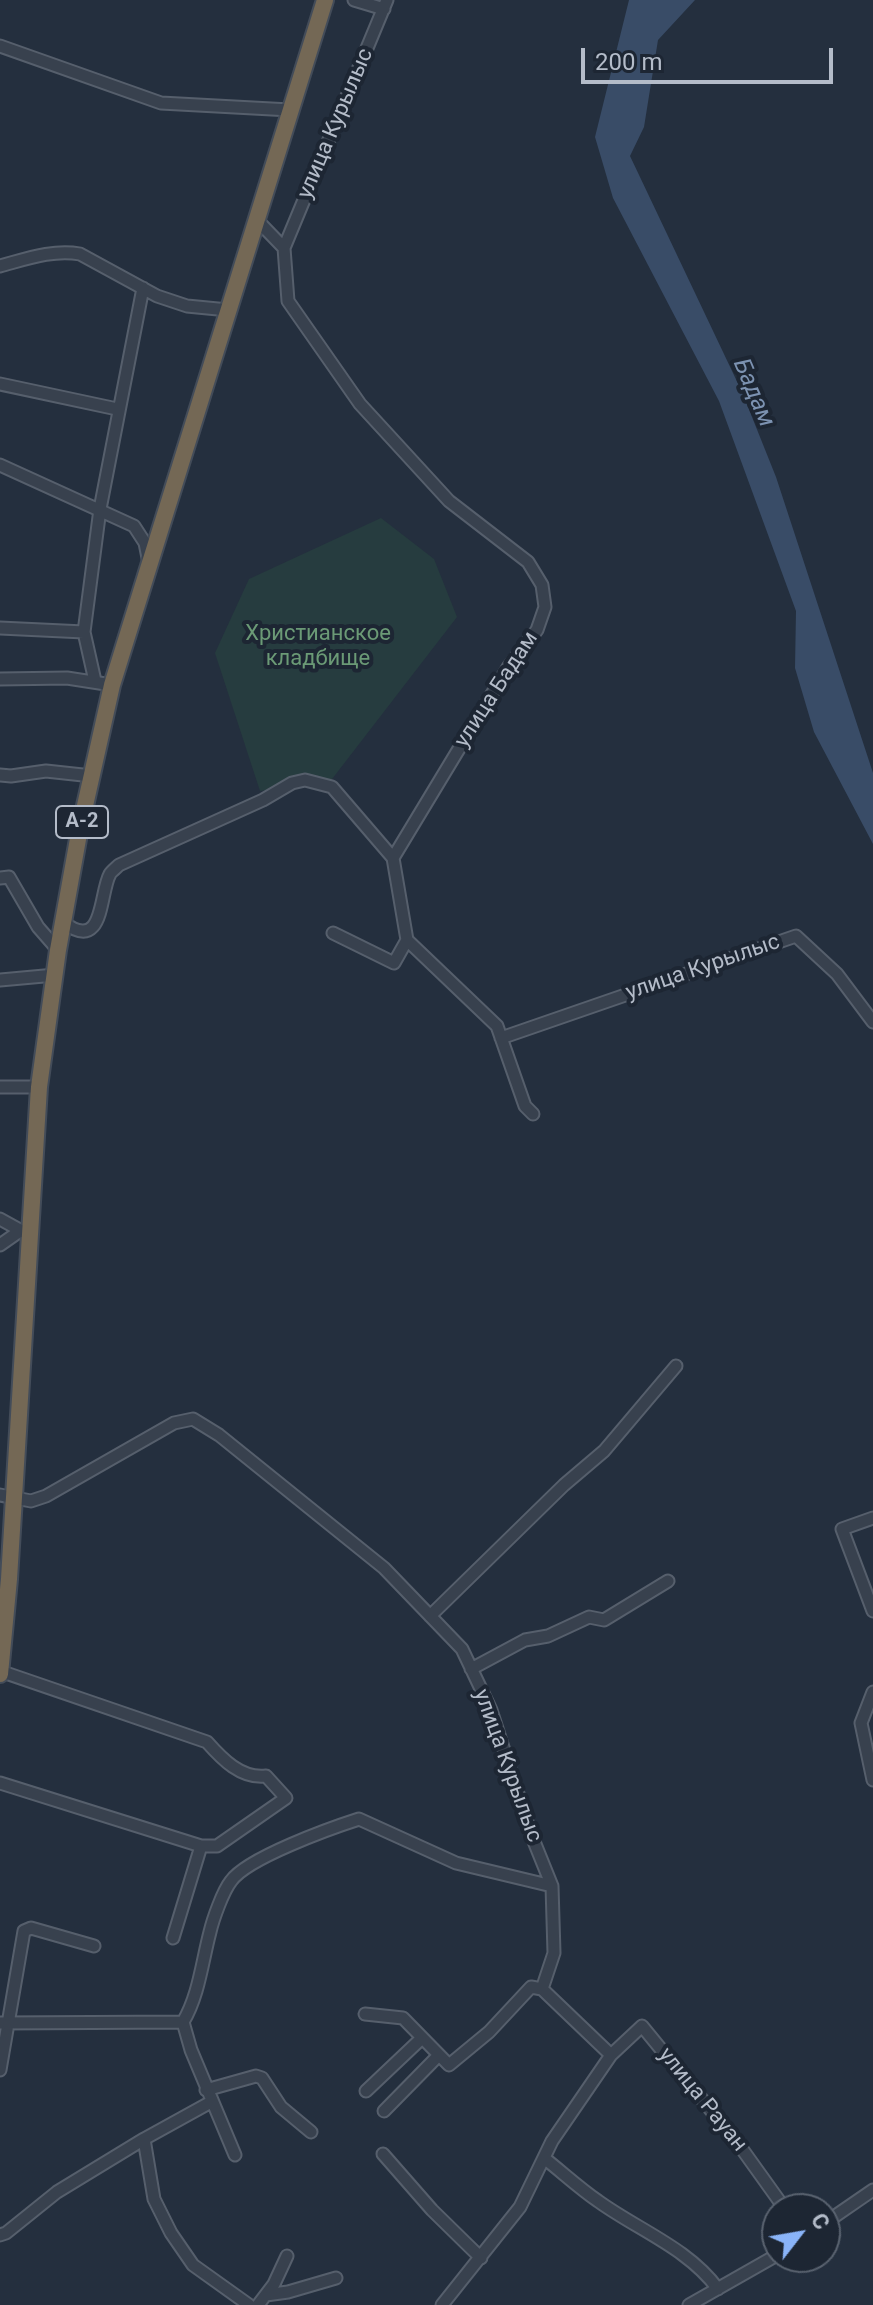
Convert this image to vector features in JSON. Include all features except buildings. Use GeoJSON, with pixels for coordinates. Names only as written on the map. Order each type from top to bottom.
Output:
{"type":"FeatureCollection","features":[{"type":"Feature","properties":{"kind":"highway","name":"A-2"},"geometry":{"type":"LineString","coordinates":[[0,1673],[9,1579],[6,1496],[24,1233],[39,1087],[63,922],[112,685],[325,0]]}},
{"type":"Feature","properties":{"kind":"street"},"geometry":{"type":"LineString","coordinates":[[354,0],[386,5]]}},
{"type":"Feature","properties":{"kind":"street","name":"улица Курылыс"},"geometry":{"type":"LineString","coordinates":[[284,248],[386,5]]}},
{"type":"Feature","properties":{"kind":"street"},"geometry":{"type":"LineString","coordinates":[[0,46],[161,103],[290,110]]}},
{"type":"Feature","properties":{"kind":"street"},"geometry":{"type":"LineString","coordinates":[[256,219],[284,248]]}},
{"type":"Feature","properties":{"kind":"street","name":"улица Бадам"},"geometry":{"type":"LineString","coordinates":[[284,248],[288,301],[360,404],[449,501],[528,562],[542,585],[545,607],[537,630],[509,666],[393,858]]}},
{"type":"Feature","properties":{"kind":"street"},"geometry":{"type":"LineString","coordinates":[[0,266],[67,251],[80,254],[157,296],[187,306],[228,310]]}},
{"type":"Feature","properties":{"kind":"street"},"geometry":{"type":"LineString","coordinates":[[95,681],[84,632],[117,409],[143,288]]}},
{"type":"Feature","properties":{"kind":"street"},"geometry":{"type":"LineString","coordinates":[[0,384],[117,409]]}},
{"type":"Feature","properties":{"kind":"street"},"geometry":{"type":"LineString","coordinates":[[0,465],[134,526],[145,543],[150,568]]}},
{"type":"Feature","properties":{"kind":"street"},"geometry":{"type":"LineString","coordinates":[[0,628],[84,632]]}},
{"type":"Feature","properties":{"kind":"street"},"geometry":{"type":"LineString","coordinates":[[0,679],[67,678],[112,685]]}},
{"type":"Feature","properties":{"kind":"street"},"geometry":{"type":"LineString","coordinates":[[0,775],[46,771],[92,776]]}},
{"type":"Feature","properties":{"kind":"street"},"geometry":{"type":"LineString","coordinates":[[63,922],[73,930],[82,932],[100,918],[110,873],[119,865],[263,800],[292,783],[305,780],[332,787],[393,858],[407,940],[497,1026],[525,1106],[533,1114]]}},
{"type":"Feature","properties":{"kind":"street"},"geometry":{"type":"LineString","coordinates":[[0,878],[9,877],[38,927],[58,950]]}},
{"type":"Feature","properties":{"kind":"street"},"geometry":{"type":"LineString","coordinates":[[333,933],[394,963],[407,940]]}},
{"type":"Feature","properties":{"kind":"street","name":"улица Курылыс"},"geometry":{"type":"LineString","coordinates":[[501,1038],[796,936],[837,974],[873,1022]]}},
{"type":"Feature","properties":{"kind":"street"},"geometry":{"type":"LineString","coordinates":[[0,980],[55,975]]}},
{"type":"Feature","properties":{"kind":"street"},"geometry":{"type":"LineString","coordinates":[[0,1087],[39,1087]]}},
{"type":"Feature","properties":{"kind":"street"},"geometry":{"type":"LineString","coordinates":[[0,1219],[24,1233]]}},
{"type":"Feature","properties":{"kind":"street"},"geometry":{"type":"LineString","coordinates":[[0,1245],[24,1233]]}},
{"type":"Feature","properties":{"kind":"street"},"geometry":{"type":"LineString","coordinates":[[430,1616],[564,1485],[604,1451],[676,1366]]}},
{"type":"Feature","properties":{"kind":"street","name":"улица Курылыс"},"geometry":{"type":"LineString","coordinates":[[6,1496],[31,1501],[46,1496],[174,1423],[193,1419],[219,1435],[384,1568],[462,1649],[491,1710],[531,1834],[552,1886],[554,1953],[542,1989]]}},
{"type":"Feature","properties":{"kind":"street"},"geometry":{"type":"LineString","coordinates":[[873,1518],[842,1529],[873,1611]]}},
{"type":"Feature","properties":{"kind":"street"},"geometry":{"type":"LineString","coordinates":[[471,1669],[525,1640],[548,1636],[589,1617],[604,1620],[668,1581]]}},
{"type":"Feature","properties":{"kind":"street"},"geometry":{"type":"LineString","coordinates":[[0,1673],[207,1742],[225,1763],[255,1777],[266,1776],[286,1798],[217,1846],[201,1846],[0,1783]]}},
{"type":"Feature","properties":{"kind":"street"},"geometry":{"type":"LineString","coordinates":[[873,1692],[861,1723],[873,1780]]}},
{"type":"Feature","properties":{"kind":"street"},"geometry":{"type":"LineString","coordinates":[[235,2155],[209,2096],[183,2022],[191,2008],[211,1927],[232,1879],[290,1845],[359,1819],[456,1863],[552,1886]]}},
{"type":"Feature","properties":{"kind":"street"},"geometry":{"type":"LineString","coordinates":[[173,1938],[201,1846]]}},
{"type":"Feature","properties":{"kind":"street"},"geometry":{"type":"LineString","coordinates":[[0,2070],[4,2024],[24,1931],[31,1928],[94,1946]]}},
{"type":"Feature","properties":{"kind":"street"},"geometry":{"type":"LineString","coordinates":[[365,2014],[403,2018],[449,2065],[489,2032],[531,1987],[542,1989],[611,2055],[552,2141],[520,2207],[442,2305]]}},
{"type":"Feature","properties":{"kind":"street"},"geometry":{"type":"LineString","coordinates":[[4,2024],[183,2022]]}},
{"type":"Feature","properties":{"kind":"street","name":"улица Рауан"},"geometry":{"type":"LineString","coordinates":[[611,2055],[642,2026],[737,2142],[774,2193]]}},
{"type":"Feature","properties":{"kind":"street"},"geometry":{"type":"LineString","coordinates":[[366,2091],[422,2038]]}},
{"type":"Feature","properties":{"kind":"street"},"geometry":{"type":"LineString","coordinates":[[384,2111],[439,2055]]}},
{"type":"Feature","properties":{"kind":"street"},"geometry":{"type":"LineString","coordinates":[[0,2235],[57,2192],[209,2096],[256,2076],[262,2078],[281,2107],[311,2132]]}},
{"type":"Feature","properties":{"kind":"street"},"geometry":{"type":"LineString","coordinates":[[144,2139],[154,2199],[171,2233],[193,2265],[249,2305]]}},
{"type":"Feature","properties":{"kind":"street"},"geometry":{"type":"LineString","coordinates":[[383,2154],[432,2210],[481,2258]]}},
{"type":"Feature","properties":{"kind":"street"},"geometry":{"type":"LineString","coordinates":[[544,2158],[598,2201],[695,2264],[715,2291],[717,2305]]}},
{"type":"Feature","properties":{"kind":"street"},"geometry":{"type":"LineString","coordinates":[[841,2205],[873,2188]]}},
{"type":"Feature","properties":{"kind":"street"},"geometry":{"type":"LineString","coordinates":[[841,2211],[873,2188]]}},
{"type":"Feature","properties":{"kind":"street"},"geometry":{"type":"LineString","coordinates":[[262,2300],[287,2256]]}},
{"type":"Feature","properties":{"kind":"street"},"geometry":{"type":"LineString","coordinates":[[689,2305],[761,2264]]}},
{"type":"Feature","properties":{"kind":"street"},"geometry":{"type":"LineString","coordinates":[[262,2300],[336,2278]]}},
{"type":"Feature","properties":{"kind":"green space","name":"Христианское кладбище"},"geometry":{"type":"Polygon","coordinates":[[[381,518],[434,559],[457,617],[329,783],[260,791],[215,653],[249,579],[381,518]]]}},
{"type":"Feature","properties":{"kind":"water"},"geometry":{"type":"Polygon","coordinates":[[[629,0],[695,0],[658,40],[644,127],[630,156],[742,392],[776,477],[873,773],[873,844],[814,732],[795,668],[796,611],[719,401],[613,198],[595,137],[629,0]]]}},
{"type":"Feature","properties":{"kind":"water label","name":"Бадам"},"geometry":{"type":"Point","coordinates":[753,393]}}]}
